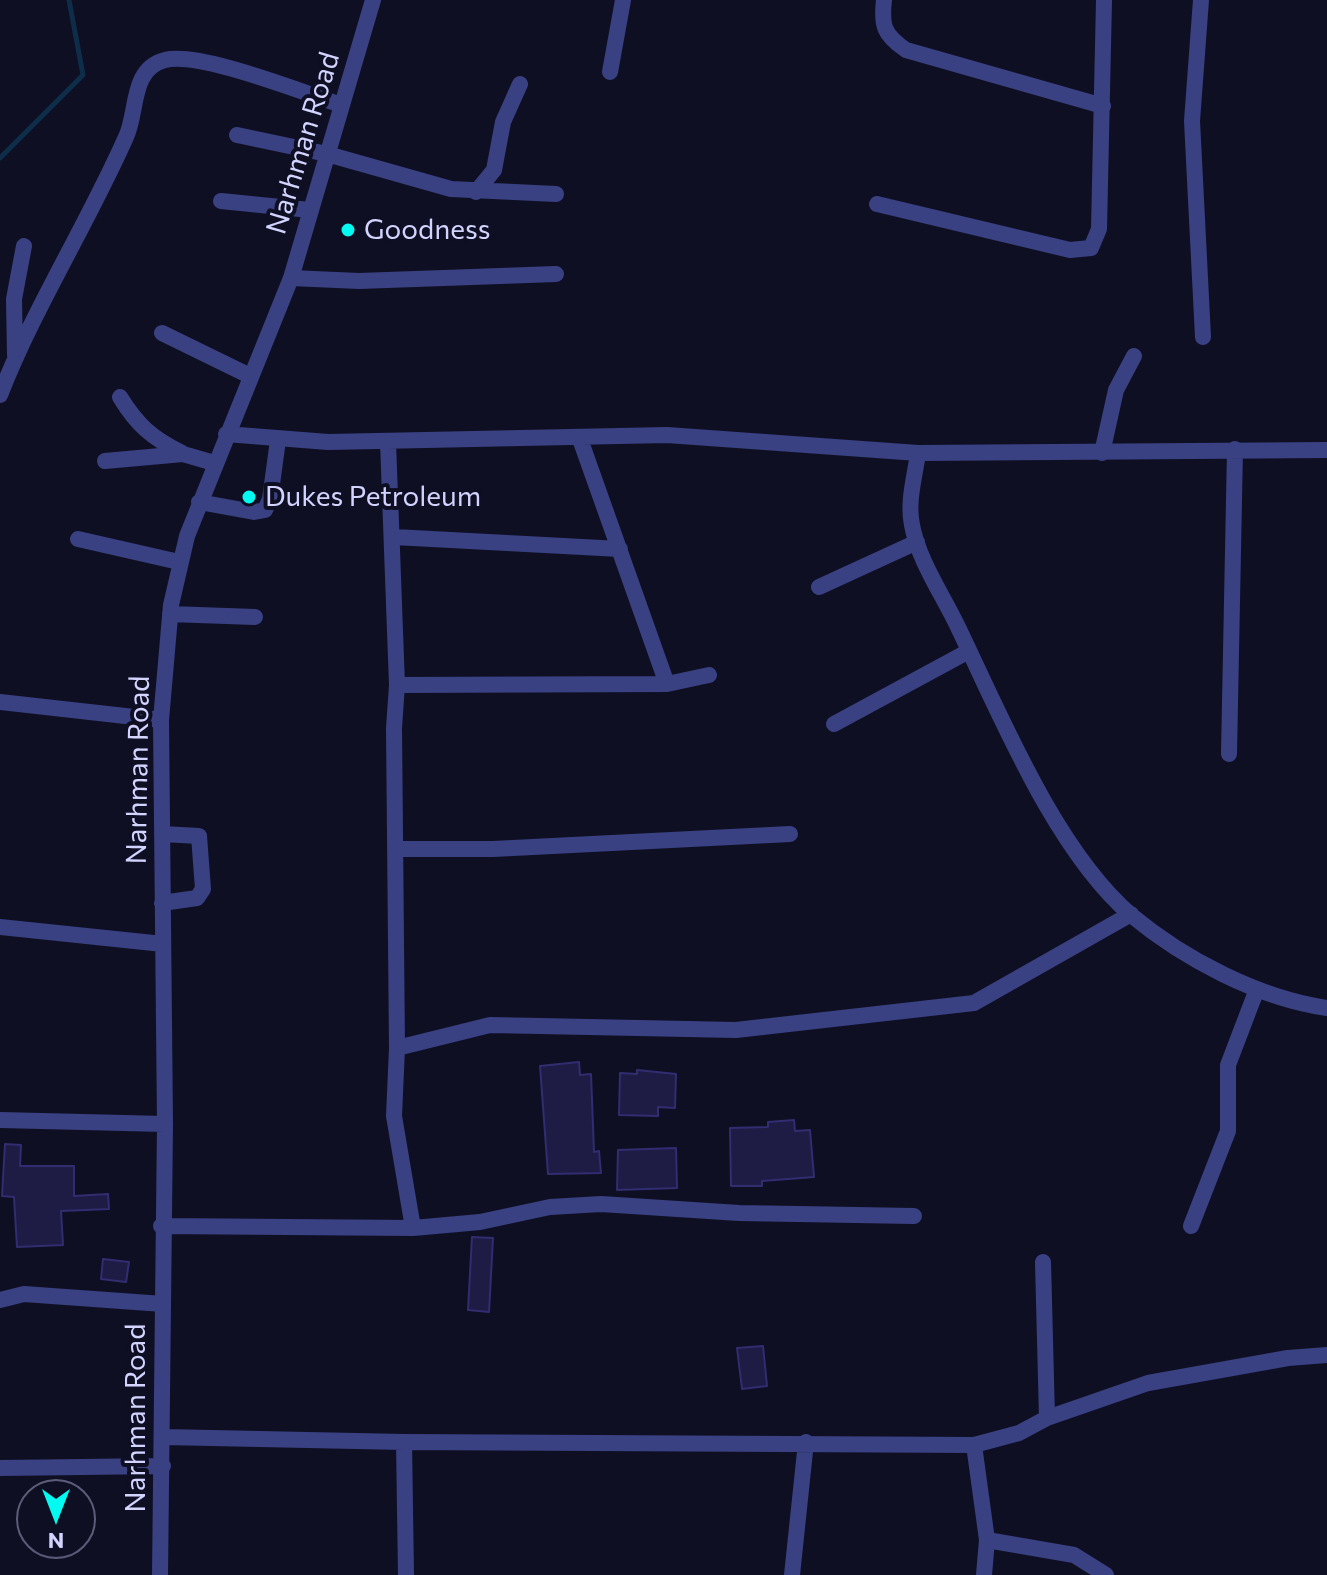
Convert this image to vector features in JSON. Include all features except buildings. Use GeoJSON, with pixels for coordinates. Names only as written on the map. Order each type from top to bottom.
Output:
{"type":"FeatureCollection","features":[{"type":"Feature","properties":{"kind":"street","name":"Narhman Road"},"geometry":{"type":"LineString","coordinates":[[160,1575],[163,1466],[161,1226],[165,1124],[161,720],[170,614],[179,562],[199,502],[291,278],[373,0]]}},
{"type":"Feature","properties":{"kind":"street"},"geometry":{"type":"LineString","coordinates":[[610,72],[623,0]]}},
{"type":"Feature","properties":{"kind":"street"},"geometry":{"type":"LineString","coordinates":[[884,0],[882,27],[889,39],[906,50],[1103,106]]}},
{"type":"Feature","properties":{"kind":"street"},"geometry":{"type":"LineString","coordinates":[[877,204],[1070,250],[1091,248],[1099,229],[1104,0]]}},
{"type":"Feature","properties":{"kind":"street"},"geometry":{"type":"LineString","coordinates":[[1201,0],[1192,121],[1203,337]]}},
{"type":"Feature","properties":{"kind":"street"},"geometry":{"type":"LineString","coordinates":[[0,395],[15,356],[126,137],[141,78],[151,67],[165,60],[206,63],[342,105]]}},
{"type":"Feature","properties":{"kind":"street"},"geometry":{"type":"LineString","coordinates":[[476,192],[494,170],[503,122],[520,84]]}},
{"type":"Feature","properties":{"kind":"street"},"geometry":{"type":"LineString","coordinates":[[237,135],[327,154],[451,189],[556,194]]}},
{"type":"Feature","properties":{"kind":"street"},"geometry":{"type":"LineString","coordinates":[[221,201],[310,210]]}},
{"type":"Feature","properties":{"kind":"street"},"geometry":{"type":"LineString","coordinates":[[15,356],[14,299],[24,246]]}},
{"type":"Feature","properties":{"kind":"street"},"geometry":{"type":"LineString","coordinates":[[291,278],[359,281],[556,274]]}},
{"type":"Feature","properties":{"kind":"street"},"geometry":{"type":"LineString","coordinates":[[162,333],[250,376]]}},
{"type":"Feature","properties":{"kind":"street"},"geometry":{"type":"LineString","coordinates":[[1102,453],[1116,390],[1134,356]]}},
{"type":"Feature","properties":{"kind":"street"},"geometry":{"type":"LineString","coordinates":[[120,397],[143,430],[183,454],[214,463]]}},
{"type":"Feature","properties":{"kind":"street"},"geometry":{"type":"LineString","coordinates":[[226,434],[278,440],[388,442],[697,436],[918,453],[1327,450]]}},
{"type":"Feature","properties":{"kind":"street"},"geometry":{"type":"LineString","coordinates":[[580,439],[667,684]]}},
{"type":"Feature","properties":{"kind":"street"},"geometry":{"type":"LineString","coordinates":[[199,502],[254,512],[265,510],[270,499],[278,440]]}},
{"type":"Feature","properties":{"kind":"street"},"geometry":{"type":"LineString","coordinates":[[388,442],[394,537],[397,685],[394,728],[397,1048],[394,1116],[413,1228]]}},
{"type":"Feature","properties":{"kind":"street"},"geometry":{"type":"LineString","coordinates":[[1229,754],[1235,449]]}},
{"type":"Feature","properties":{"kind":"street"},"geometry":{"type":"LineString","coordinates":[[918,453],[911,506],[917,542],[1008,738],[1078,852],[1131,914],[1175,946],[1257,989],[1327,1008]]}},
{"type":"Feature","properties":{"kind":"street"},"geometry":{"type":"LineString","coordinates":[[105,461],[183,454]]}},
{"type":"Feature","properties":{"kind":"street"},"geometry":{"type":"LineString","coordinates":[[394,537],[620,549]]}},
{"type":"Feature","properties":{"kind":"street"},"geometry":{"type":"LineString","coordinates":[[78,539],[179,562]]}},
{"type":"Feature","properties":{"kind":"street"},"geometry":{"type":"LineString","coordinates":[[819,587],[917,542]]}},
{"type":"Feature","properties":{"kind":"street"},"geometry":{"type":"LineString","coordinates":[[170,614],[255,617]]}},
{"type":"Feature","properties":{"kind":"street"},"geometry":{"type":"LineString","coordinates":[[834,724],[969,651]]}},
{"type":"Feature","properties":{"kind":"street"},"geometry":{"type":"LineString","coordinates":[[397,685],[667,684],[709,675]]}},
{"type":"Feature","properties":{"kind":"street"},"geometry":{"type":"LineString","coordinates":[[0,702],[161,720]]}},
{"type":"Feature","properties":{"kind":"street"},"geometry":{"type":"LineString","coordinates":[[162,834],[199,836],[203,889],[197,898],[162,903]]}},
{"type":"Feature","properties":{"kind":"street"},"geometry":{"type":"LineString","coordinates":[[396,849],[493,849],[790,834]]}},
{"type":"Feature","properties":{"kind":"street"},"geometry":{"type":"LineString","coordinates":[[397,1048],[490,1025],[736,1030],[974,1003],[1131,914]]}},
{"type":"Feature","properties":{"kind":"street"},"geometry":{"type":"LineString","coordinates":[[0,927],[163,944]]}},
{"type":"Feature","properties":{"kind":"street"},"geometry":{"type":"LineString","coordinates":[[1191,1226],[1228,1131],[1228,1065],[1257,989]]}},
{"type":"Feature","properties":{"kind":"street"},"geometry":{"type":"LineString","coordinates":[[0,1120],[165,1124]]}},
{"type":"Feature","properties":{"kind":"street"},"geometry":{"type":"LineString","coordinates":[[161,1226],[413,1228],[480,1222],[550,1207],[601,1204],[739,1213],[914,1216]]}},
{"type":"Feature","properties":{"kind":"street"},"geometry":{"type":"LineString","coordinates":[[1043,1262],[1047,1418]]}},
{"type":"Feature","properties":{"kind":"street"},"geometry":{"type":"LineString","coordinates":[[0,1300],[24,1294],[163,1304]]}},
{"type":"Feature","properties":{"kind":"street"},"geometry":{"type":"LineString","coordinates":[[163,1437],[404,1442],[974,1445],[1019,1433],[1047,1418],[1148,1383],[1327,1355]]}},
{"type":"Feature","properties":{"kind":"street"},"geometry":{"type":"LineString","coordinates":[[404,1442],[406,1575]]}},
{"type":"Feature","properties":{"kind":"street"},"geometry":{"type":"LineString","coordinates":[[792,1575],[806,1442]]}},
{"type":"Feature","properties":{"kind":"street"},"geometry":{"type":"LineString","coordinates":[[974,1445],[987,1540],[984,1575]]}},
{"type":"Feature","properties":{"kind":"street"},"geometry":{"type":"LineString","coordinates":[[0,1468],[163,1466]]}},
{"type":"Feature","properties":{"kind":"street"},"geometry":{"type":"LineString","coordinates":[[987,1540],[1074,1555],[1106,1575]]}},
{"type":"Feature","properties":{"kind":"waterway"},"geometry":{"type":"LineString","coordinates":[[0,158],[83,75],[69,0]]}},
{"type":"Feature","properties":{"kind":"place","name":"Goodness"},"geometry":{"type":"Point","coordinates":[348,230]}},
{"type":"Feature","properties":{"kind":"place","name":"Dukes Petroleum"},"geometry":{"type":"Point","coordinates":[249,497]}}]}
